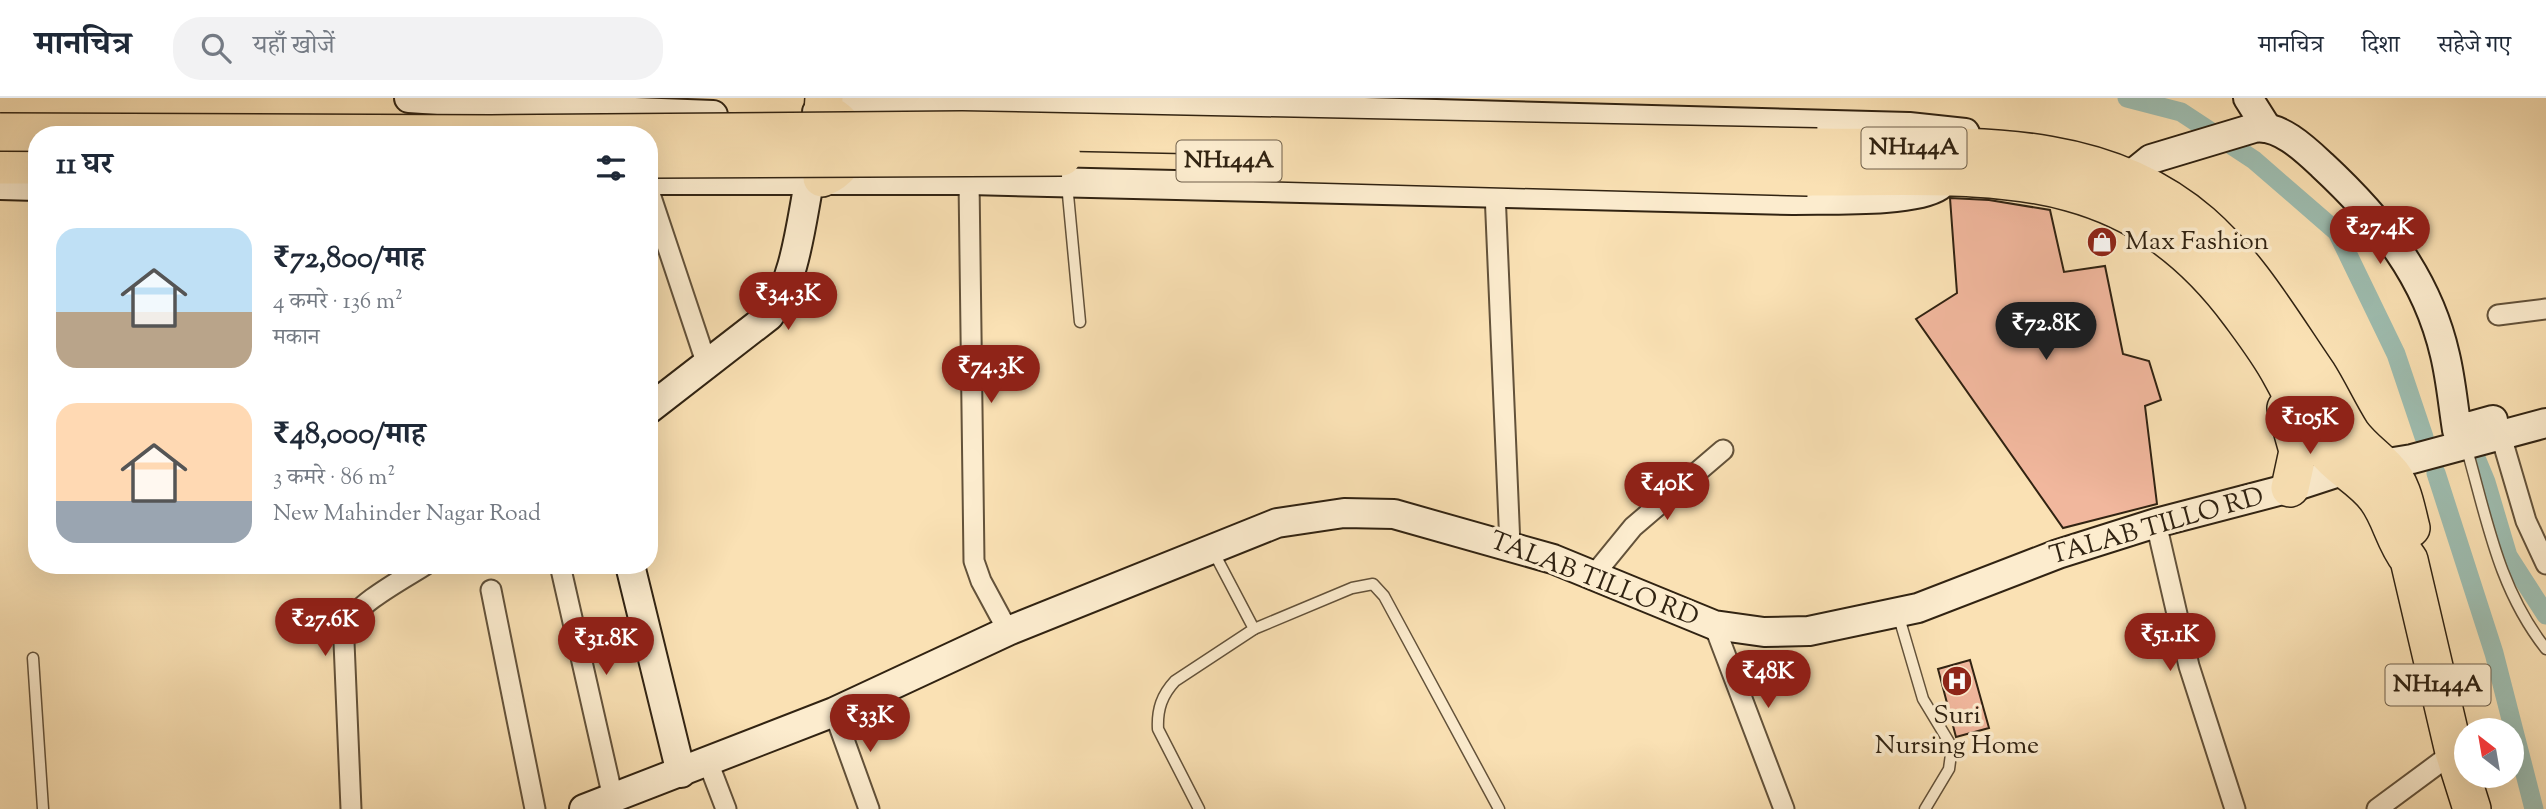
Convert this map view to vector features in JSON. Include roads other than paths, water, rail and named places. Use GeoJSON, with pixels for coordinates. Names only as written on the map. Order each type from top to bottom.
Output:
{"type":"FeatureCollection","features":[{"type":"Feature","properties":{"kind":"highway"},"geometry":{"type":"LineString","coordinates":[[812,106],[837,120],[844,128],[849,148],[841,167],[816,178],[790,167],[782,146],[789,125],[812,106]]}},
{"type":"Feature","properties":{"kind":"highway","name":"NH144A"},"geometry":{"type":"LineString","coordinates":[[658,133],[962,130],[1813,162],[2052,186],[2116,207],[2144,222],[2184,251],[2210,277],[2240,314],[2277,369],[2322,446],[2365,463]]}},
{"type":"Feature","properties":{"kind":"highway","name":"NH144A"},"geometry":{"type":"LineString","coordinates":[[0,132],[28,132]]}},
{"type":"Feature","properties":{"kind":"highway","name":"NH144A"},"geometry":{"type":"LineString","coordinates":[[658,159],[1076,157],[1813,162],[2011,149],[2103,166],[2148,185],[2201,222],[2223,245],[2276,313],[2327,388],[2365,463],[2360,480],[2384,509],[2398,546],[2409,560],[2454,752]]}},
{"type":"Feature","properties":{"kind":"highway"},"geometry":{"type":"LineString","coordinates":[[0,165],[28,165]]}},
{"type":"Feature","properties":{"kind":"highway"},"geometry":{"type":"LineString","coordinates":[[2277,369],[2298,451],[2290,488]]}},
{"type":"Feature","properties":{"kind":"highway","name":"NH144A"},"geometry":{"type":"LineString","coordinates":[[2465,788],[2472,809]]}},
{"type":"Feature","properties":{"kind":"main road"},"geometry":{"type":"LineString","coordinates":[[409,98],[665,114],[778,116],[812,106],[1032,107],[1328,111],[1895,127],[1967,133],[1987,137],[2011,149]]}},
{"type":"Feature","properties":{"kind":"main road"},"geometry":{"type":"LineString","coordinates":[[2248,98],[2255,130]]}},
{"type":"Feature","properties":{"kind":"main road"},"geometry":{"type":"LineString","coordinates":[[2130,176],[2151,159],[2185,148],[2255,130],[2278,132],[2310,154],[2370,212],[2393,241],[2415,276],[2445,355],[2457,430],[2546,404]]}},
{"type":"Feature","properties":{"kind":"main road"},"geometry":{"type":"LineString","coordinates":[[658,402],[769,316],[778,304],[787,285],[816,178]]}},
{"type":"Feature","properties":{"kind":"main road"},"geometry":{"type":"LineString","coordinates":[[658,180],[969,180],[1814,200],[1883,198],[1917,193],[1935,189],[1952,178]]}},
{"type":"Feature","properties":{"kind":"main road"},"geometry":{"type":"LineString","coordinates":[[0,185],[28,186]]}},
{"type":"Feature","properties":{"kind":"main road","name":"TALAB TILLO RD"},"geometry":{"type":"LineString","coordinates":[[584,809],[834,712],[1008,632],[1277,523],[1344,513],[1394,514],[1553,559],[1714,625],[1764,632],[1810,631],[1918,608],[2058,554],[2156,523],[2290,488],[2365,463],[2466,446],[2546,423]]}},
{"type":"Feature","properties":{"kind":"main road"},"geometry":{"type":"LineString","coordinates":[[632,574],[681,773]]}},
{"type":"Feature","properties":{"kind":"street"},"geometry":{"type":"LineString","coordinates":[[969,180],[974,561],[981,581],[1008,632]]}},
{"type":"Feature","properties":{"kind":"street"},"geometry":{"type":"LineString","coordinates":[[1495,192],[1510,546]]}},
{"type":"Feature","properties":{"kind":"street"},"geometry":{"type":"LineString","coordinates":[[658,218],[707,365]]}},
{"type":"Feature","properties":{"kind":"street"},"geometry":{"type":"LineString","coordinates":[[2498,315],[2546,309]]}},
{"type":"Feature","properties":{"kind":"street"},"geometry":{"type":"LineString","coordinates":[[2501,436],[2526,521],[2546,564]]}},
{"type":"Feature","properties":{"kind":"street"},"geometry":{"type":"LineString","coordinates":[[1593,576],[1640,520],[1723,450]]}},
{"type":"Feature","properties":{"kind":"street"},"geometry":{"type":"LineString","coordinates":[[2156,523],[2189,666],[2235,809]]}},
{"type":"Feature","properties":{"kind":"street"},"geometry":{"type":"LineString","coordinates":[[351,809],[344,642],[346,626],[369,602],[411,574]]}},
{"type":"Feature","properties":{"kind":"street"},"geometry":{"type":"LineString","coordinates":[[562,574],[613,798]]}},
{"type":"Feature","properties":{"kind":"street"},"geometry":{"type":"LineString","coordinates":[[491,590],[535,809]]}},
{"type":"Feature","properties":{"kind":"street"},"geometry":{"type":"LineString","coordinates":[[1714,625],[1784,809]]}},
{"type":"Feature","properties":{"kind":"street"},"geometry":{"type":"LineString","coordinates":[[834,712],[869,809]]}},
{"type":"Feature","properties":{"kind":"street"},"geometry":{"type":"LineString","coordinates":[[2376,809],[2454,752]]}},
{"type":"Feature","properties":{"kind":"street"},"geometry":{"type":"LineString","coordinates":[[708,762],[726,809]]}},
{"type":"Feature","properties":{"kind":"lane"},"geometry":{"type":"LineString","coordinates":[[1067,184],[1080,322]]}},
{"type":"Feature","properties":{"kind":"lane"},"geometry":{"type":"LineString","coordinates":[[2466,446],[2503,578],[2517,606],[2546,649]]}},
{"type":"Feature","properties":{"kind":"lane"},"geometry":{"type":"LineString","coordinates":[[1212,548],[1254,629]]}},
{"type":"Feature","properties":{"kind":"lane"},"geometry":{"type":"LineString","coordinates":[[1199,809],[1158,729],[1160,704],[1166,691],[1175,681],[1254,629],[1352,588],[1373,584],[1384,596],[1499,809]]}},
{"type":"Feature","properties":{"kind":"lane"},"geometry":{"type":"LineString","coordinates":[[1898,613],[1923,699],[1952,747],[1949,769],[1925,809]]}},
{"type":"Feature","properties":{"kind":"lane"},"geometry":{"type":"LineString","coordinates":[[33,658],[43,809]]}},
{"type":"Feature","properties":{"kind":"waterway"},"geometry":{"type":"LineString","coordinates":[[2127,98],[2181,112],[2254,160],[2337,232],[2396,354],[2424,437]]}},
{"type":"Feature","properties":{"kind":"waterway"},"geometry":{"type":"LineString","coordinates":[[2476,458],[2508,556],[2546,615]]}},
{"type":"Feature","properties":{"kind":"waterway"},"geometry":{"type":"LineString","coordinates":[[2436,473],[2494,653],[2534,809]]}},
{"type":"Feature","properties":{"kind":"place","name":"Max Fashion"},"geometry":{"type":"Point","coordinates":[2102,242]}},
{"type":"Feature","properties":{"kind":"place","name":"Suri Nursing Home"},"geometry":{"type":"Point","coordinates":[1957,681]}}]}
